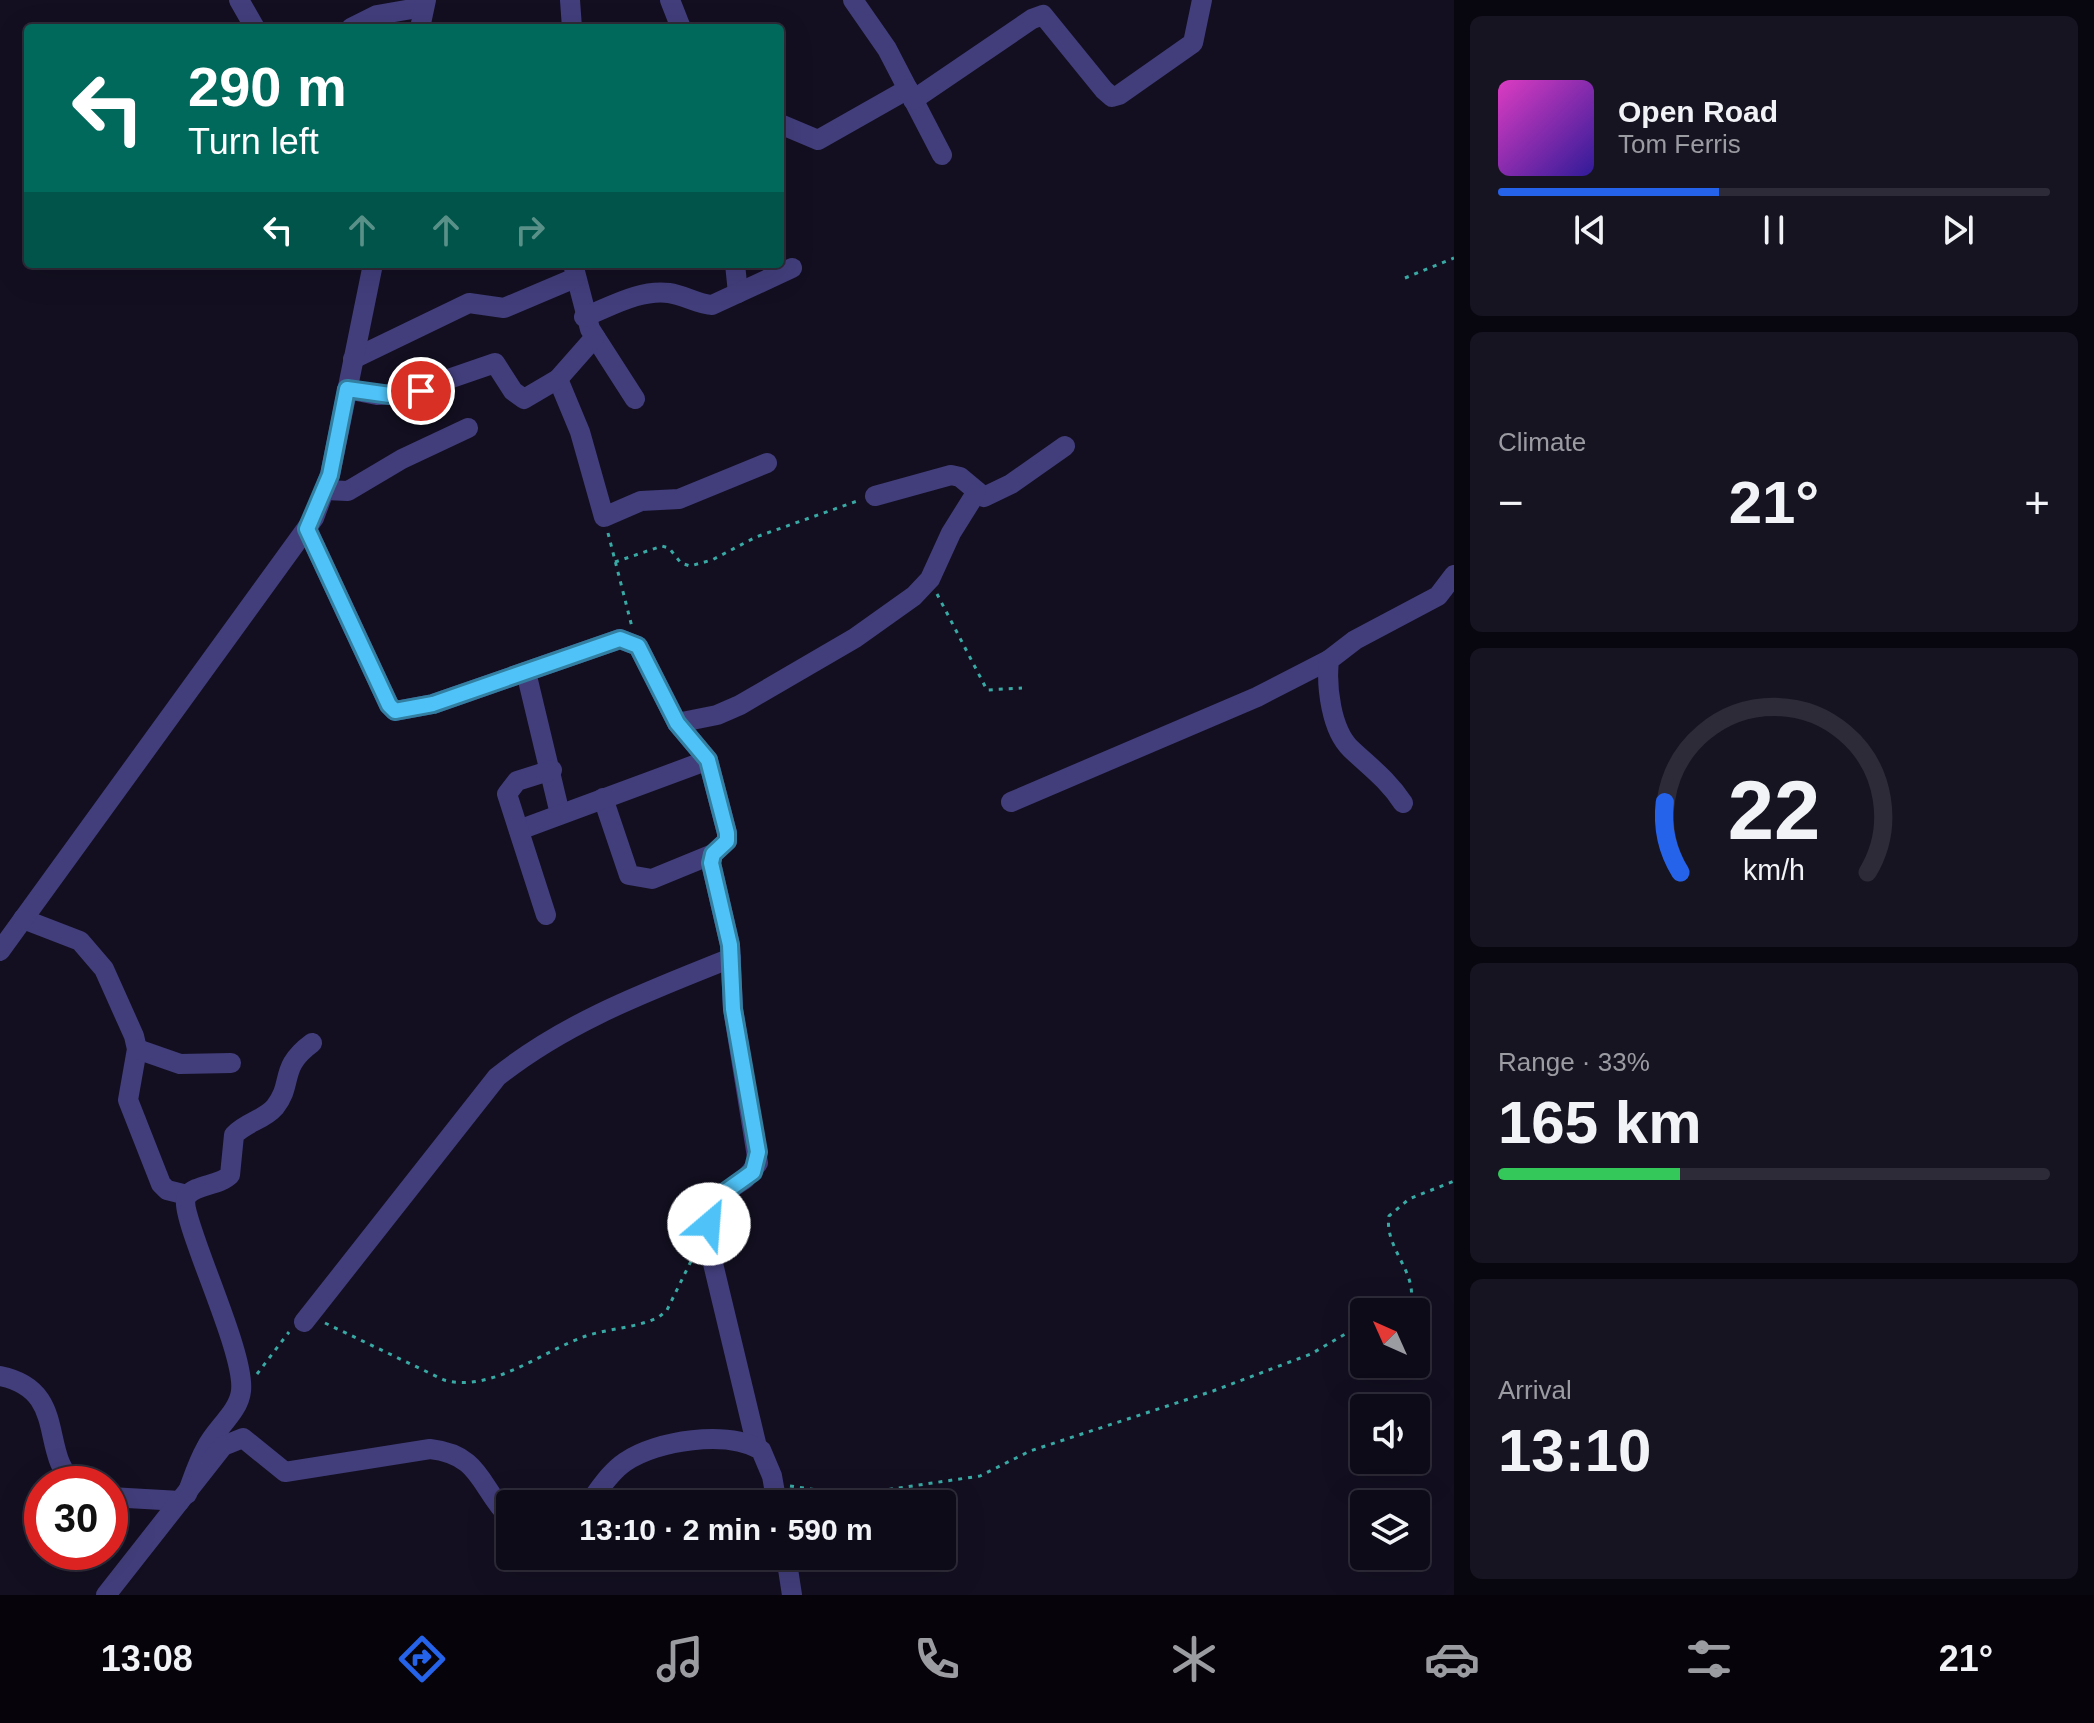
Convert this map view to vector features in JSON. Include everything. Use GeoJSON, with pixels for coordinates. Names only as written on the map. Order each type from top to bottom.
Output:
{"type":"FeatureCollection","features":[{"type":"Feature","properties":{"kind":"street"},"geometry":{"type":"LineString","coordinates":[[239,0],[253,24]]}},
{"type":"Feature","properties":{"kind":"street"},"geometry":{"type":"LineString","coordinates":[[570,0],[572,24]]}},
{"type":"Feature","properties":{"kind":"street"},"geometry":{"type":"LineString","coordinates":[[670,0],[679,24]]}},
{"type":"Feature","properties":{"kind":"street"},"geometry":{"type":"LineString","coordinates":[[853,0],[874,27],[942,155]]}},
{"type":"Feature","properties":{"kind":"street"},"geometry":{"type":"LineString","coordinates":[[784,126],[818,140],[910,94],[1043,15],[1104,90],[1112,97],[1119,95],[1193,43],[1202,0]]}},
{"type":"Feature","properties":{"kind":"street"},"geometry":{"type":"LineString","coordinates":[[359,24],[377,15],[425,3],[421,24]]}},
{"type":"Feature","properties":{"kind":"street"},"geometry":{"type":"LineString","coordinates":[[0,951],[307,529],[325,490],[372,268]]}},
{"type":"Feature","properties":{"kind":"street"},"geometry":{"type":"LineString","coordinates":[[735,268],[738,293]]}},
{"type":"Feature","properties":{"kind":"street"},"geometry":{"type":"LineString","coordinates":[[584,317],[655,293],[670,293],[712,305],[792,268]]}},
{"type":"Feature","properties":{"kind":"street"},"geometry":{"type":"LineString","coordinates":[[353,359],[469,303],[504,308],[574,271],[584,317],[635,399]]}},
{"type":"Feature","properties":{"kind":"street"},"geometry":{"type":"LineString","coordinates":[[347,389],[377,395],[405,394],[489,363],[501,368],[513,391],[524,399],[558,379],[595,337]]}},
{"type":"Feature","properties":{"kind":"street"},"geometry":{"type":"LineString","coordinates":[[558,379],[580,432],[604,517],[641,501],[679,499],[767,463]]}},
{"type":"Feature","properties":{"kind":"street"},"geometry":{"type":"LineString","coordinates":[[325,490],[348,491],[402,459],[468,428]]}},
{"type":"Feature","properties":{"kind":"street"},"geometry":{"type":"LineString","coordinates":[[875,496],[951,475],[960,477],[984,497],[1065,446]]}},
{"type":"Feature","properties":{"kind":"street"},"geometry":{"type":"LineString","coordinates":[[677,723],[717,715],[740,705],[855,638],[914,596],[930,579],[976,493]]}},
{"type":"Feature","properties":{"kind":"street"},"geometry":{"type":"LineString","coordinates":[[307,529],[389,705],[395,711],[433,704],[620,639],[638,646],[677,723],[708,760],[727,841],[713,854],[652,879],[629,875],[603,798]]}},
{"type":"Feature","properties":{"kind":"street"},"geometry":{"type":"LineString","coordinates":[[1011,802],[1257,697],[1329,660],[1355,640],[1438,596],[1454,575]]}},
{"type":"Feature","properties":{"kind":"street"},"geometry":{"type":"LineString","coordinates":[[1329,660],[1334,715],[1345,743],[1381,774],[1403,803]]}},
{"type":"Feature","properties":{"kind":"street"},"geometry":{"type":"LineString","coordinates":[[526,672],[552,770],[560,814]]}},
{"type":"Feature","properties":{"kind":"street"},"geometry":{"type":"LineString","coordinates":[[519,830],[708,760]]}},
{"type":"Feature","properties":{"kind":"street"},"geometry":{"type":"LineString","coordinates":[[546,915],[507,794],[509,787],[552,770]]}},
{"type":"Feature","properties":{"kind":"street"},"geometry":{"type":"LineString","coordinates":[[713,854],[711,863],[731,958],[733,1009],[758,1163],[745,1179],[718,1197],[709,1224],[713,1266],[723,1292],[757,1447]]}},
{"type":"Feature","properties":{"kind":"street"},"geometry":{"type":"LineString","coordinates":[[23,919],[69,936],[92,952],[104,969],[137,1049],[128,1085],[131,1113],[161,1184],[167,1190],[187,1195],[217,1185],[230,1175],[234,1135],[273,1109],[290,1064],[312,1043]]}},
{"type":"Feature","properties":{"kind":"street"},"geometry":{"type":"LineString","coordinates":[[304,1322],[497,1077],[522,1058],[595,1014],[731,958]]}},
{"type":"Feature","properties":{"kind":"street"},"geometry":{"type":"LineString","coordinates":[[137,1049],[180,1064],[231,1063]]}},
{"type":"Feature","properties":{"kind":"street"},"geometry":{"type":"LineString","coordinates":[[183,1498],[206,1448],[240,1396],[240,1372],[231,1337],[188,1224],[187,1195]]}},
{"type":"Feature","properties":{"kind":"street"},"geometry":{"type":"LineString","coordinates":[[4,1375],[42,1403],[57,1440],[61,1466]]}},
{"type":"Feature","properties":{"kind":"street"},"geometry":{"type":"LineString","coordinates":[[106,1595],[223,1446],[243,1438],[285,1472],[430,1449],[445,1450],[470,1463],[496,1499]]}},
{"type":"Feature","properties":{"kind":"street"},"geometry":{"type":"LineString","coordinates":[[600,1490],[623,1463],[652,1450],[709,1438],[736,1439],[757,1447],[767,1458],[774,1490]]}},
{"type":"Feature","properties":{"kind":"street"},"geometry":{"type":"LineString","coordinates":[[128,1497],[183,1498]]}},
{"type":"Feature","properties":{"kind":"street"},"geometry":{"type":"LineString","coordinates":[[788,1570],[792,1595]]}},
{"type":"Feature","properties":{"kind":"path"},"geometry":{"type":"LineString","coordinates":[[1405,278],[1454,258]]}},
{"type":"Feature","properties":{"kind":"path"},"geometry":{"type":"LineString","coordinates":[[615,562],[662,546],[669,548],[681,563],[699,564],[756,537],[875,496]]}},
{"type":"Feature","properties":{"kind":"path"},"geometry":{"type":"LineString","coordinates":[[604,517],[638,646]]}},
{"type":"Feature","properties":{"kind":"path"},"geometry":{"type":"LineString","coordinates":[[930,579],[987,690],[995,693],[1022,688]]}},
{"type":"Feature","properties":{"kind":"path"},"geometry":{"type":"LineString","coordinates":[[1411,1298],[1413,1290],[1391,1241],[1389,1216],[1409,1199],[1454,1181]]}},
{"type":"Feature","properties":{"kind":"path"},"geometry":{"type":"LineString","coordinates":[[240,1396],[281,1341],[304,1322],[321,1321],[444,1380],[466,1384],[478,1382],[584,1337],[659,1317],[667,1310],[709,1224]]}},
{"type":"Feature","properties":{"kind":"path"},"geometry":{"type":"LineString","coordinates":[[772,1476],[802,1490],[851,1495],[980,1476],[1030,1451],[1213,1391],[1311,1354],[1350,1331]]}},
{"type":"Feature","properties":{"kind":"route"},"geometry":{"type":"LineString","coordinates":[[421,391],[377,395],[347,389],[330,475],[323,498],[307,529],[389,705],[395,711],[404,712],[433,704],[620,639],[638,646],[677,723],[708,760],[727,833],[727,841],[713,854],[711,863],[730,945],[733,1009],[758,1152],[758,1163],[753,1172],[718,1197],[709,1224]]}}]}
